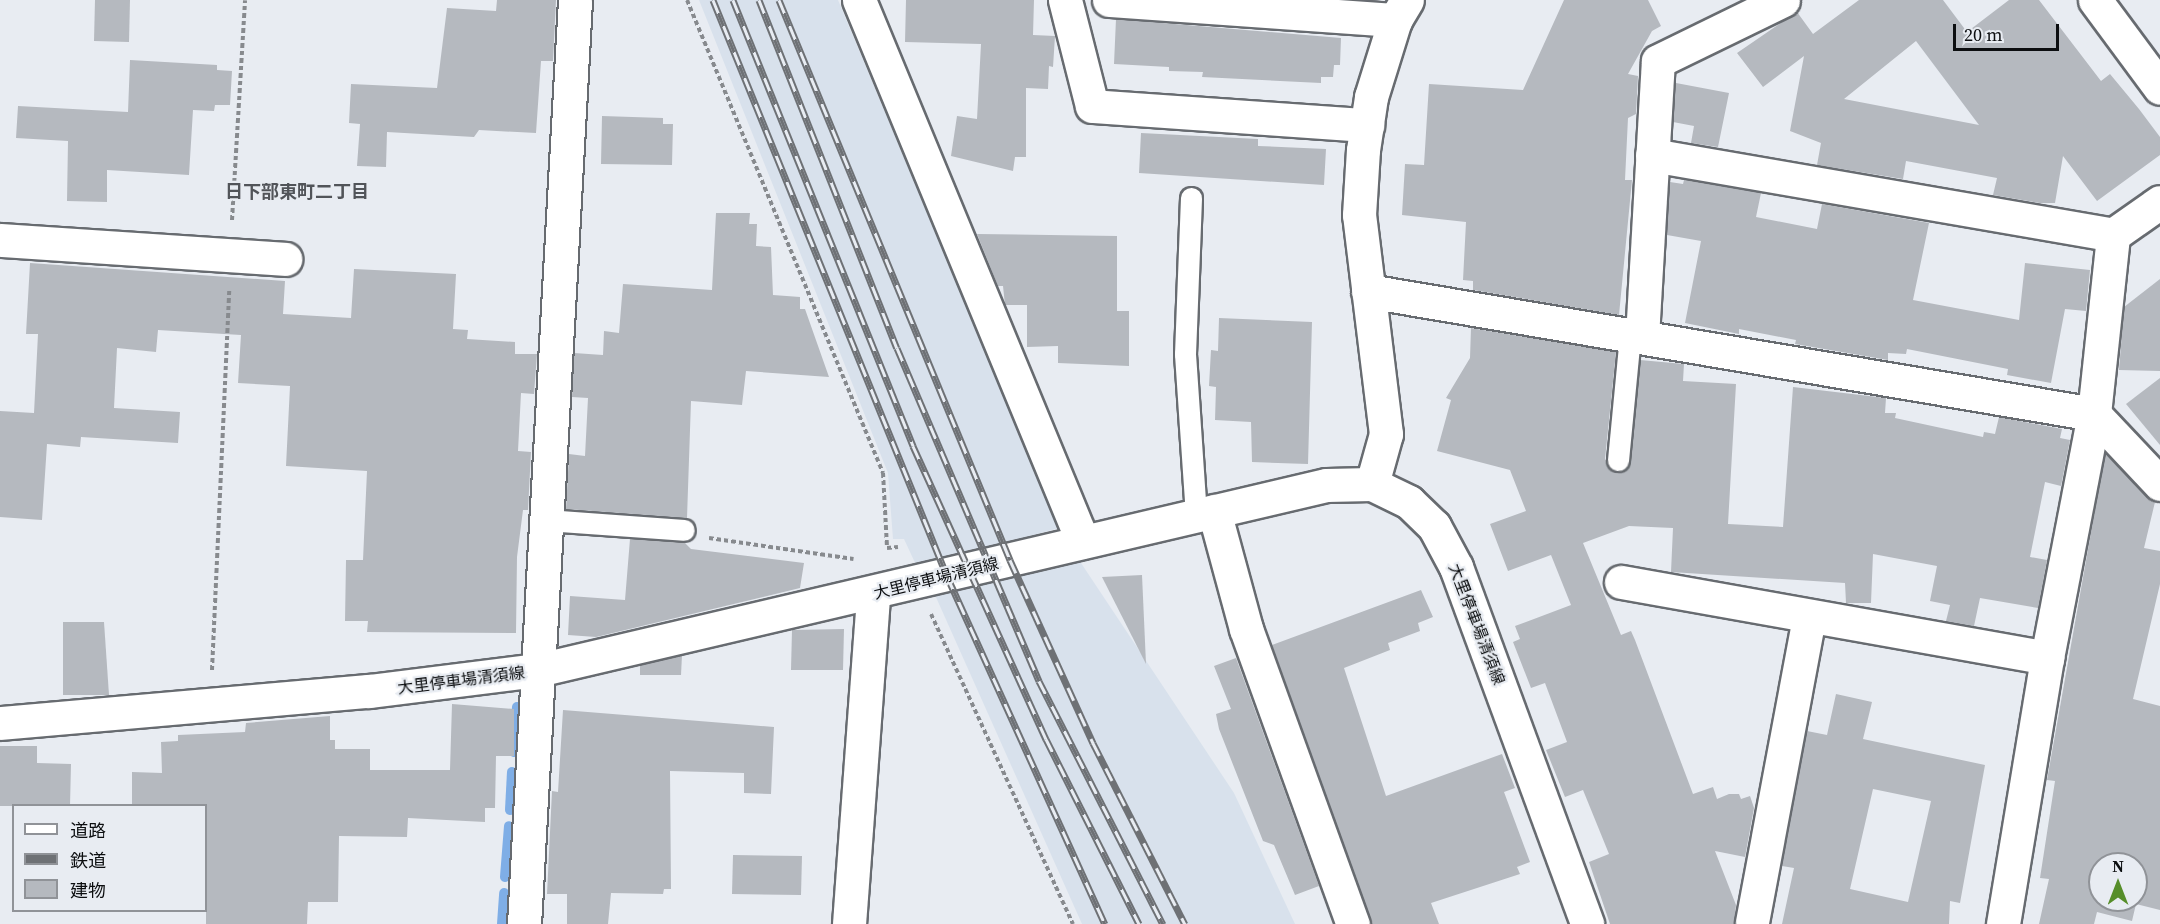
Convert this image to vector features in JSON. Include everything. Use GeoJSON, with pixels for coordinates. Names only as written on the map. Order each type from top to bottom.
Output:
{"type":"FeatureCollection","features":[{"type":"Feature","properties":{"kind":"street"},"geometry":{"type":"LineString","coordinates":[[524,924],[575,0]]}},
{"type":"Feature","properties":{"kind":"street"},"geometry":{"type":"LineString","coordinates":[[859,0],[1083,542]]}},
{"type":"Feature","properties":{"kind":"street"},"geometry":{"type":"LineString","coordinates":[[1065,0],[1092,106],[1367,125]]}},
{"type":"Feature","properties":{"kind":"street"},"geometry":{"type":"LineString","coordinates":[[1109,0],[1401,10],[1367,125],[1359,215],[1386,434],[1372,484]]}},
{"type":"Feature","properties":{"kind":"street"},"geometry":{"type":"LineString","coordinates":[[1636,336],[1658,61],[1783,0]]}},
{"type":"Feature","properties":{"kind":"street"},"geometry":{"type":"LineString","coordinates":[[2095,0],[2160,88]]}},
{"type":"Feature","properties":{"kind":"street"},"geometry":{"type":"LineString","coordinates":[[1652,155],[2113,236],[2160,202]]}},
{"type":"Feature","properties":{"kind":"street"},"geometry":{"type":"LineString","coordinates":[[2003,924],[2047,658],[2094,414],[2113,236]]}},
{"type":"Feature","properties":{"kind":"street"},"geometry":{"type":"LineString","coordinates":[[0,240],[285,259]]}},
{"type":"Feature","properties":{"kind":"street"},"geometry":{"type":"LineString","coordinates":[[1368,291],[2094,414],[2160,484]]}},
{"type":"Feature","properties":{"kind":"street","name":"大里停車場清須線"},"geometry":{"type":"LineString","coordinates":[[0,723],[369,691],[538,670],[917,584],[1326,485],[1372,484],[1409,502],[1434,526],[1456,567],[1587,924]]}},
{"type":"Feature","properties":{"kind":"street"},"geometry":{"type":"LineString","coordinates":[[1205,513],[1353,924]]}},
{"type":"Feature","properties":{"kind":"street"},"geometry":{"type":"LineString","coordinates":[[1621,582],[2047,658]]}},
{"type":"Feature","properties":{"kind":"street"},"geometry":{"type":"LineString","coordinates":[[849,924],[873,594]]}},
{"type":"Feature","properties":{"kind":"street"},"geometry":{"type":"LineString","coordinates":[[1752,922],[1809,616]]}},
{"type":"Feature","properties":{"kind":"lane"},"geometry":{"type":"LineString","coordinates":[[1191,198],[1185,354],[1205,513]]}},
{"type":"Feature","properties":{"kind":"lane"},"geometry":{"type":"LineString","coordinates":[[1618,460],[1636,336]]}},
{"type":"Feature","properties":{"kind":"lane"},"geometry":{"type":"LineString","coordinates":[[546,520],[684,530]]}},
{"type":"Feature","properties":{"kind":"path"},"geometry":{"type":"LineString","coordinates":[[211,703],[230,255],[245,0]]}},
{"type":"Feature","properties":{"kind":"path"},"geometry":{"type":"LineString","coordinates":[[687,0],[883,474],[887,548],[901,547],[1073,924]]}},
{"type":"Feature","properties":{"kind":"path"},"geometry":{"type":"LineString","coordinates":[[684,530],[688,534],[863,560]]}},
{"type":"Feature","properties":{"kind":"shaded area"},"geometry":{"type":"Polygon","coordinates":[[[699,0],[838,0],[1059,528],[917,567],[904,539],[893,539],[888,473],[699,0]]]}},
{"type":"Feature","properties":{"kind":"shaded area"},"geometry":{"type":"Polygon","coordinates":[[[1079,560],[1234,793],[1295,924],[1082,924],[935,595],[1079,560]]]}},
{"type":"Feature","properties":{"kind":"building"},"geometry":{"type":"Polygon","coordinates":[[[95,0],[130,0],[129,42],[94,41],[95,0]]]}},
{"type":"Feature","properties":{"kind":"building"},"geometry":{"type":"Polygon","coordinates":[[[497,0],[556,0],[553,61],[541,61],[536,133],[479,130],[474,137],[387,132],[386,167],[357,166],[360,124],[349,123],[351,84],[437,88],[447,8],[496,11],[497,0]]]}},
{"type":"Feature","properties":{"kind":"building"},"geometry":{"type":"Polygon","coordinates":[[[906,0],[1034,0],[1033,35],[1055,36],[1053,67],[1049,66],[1048,89],[1026,88],[1026,157],[1015,157],[1013,171],[951,156],[957,116],[977,119],[981,44],[905,42],[906,0]]]}},
{"type":"Feature","properties":{"kind":"building"},"geometry":{"type":"Polygon","coordinates":[[[1564,0],[1648,0],[1661,26],[1652,31],[1628,74],[1638,76],[1636,114],[1628,118],[1625,180],[1632,180],[1619,315],[1473,290],[1473,281],[1463,280],[1466,222],[1402,215],[1405,164],[1424,165],[1429,84],[1523,90],[1564,0]]]}},
{"type":"Feature","properties":{"kind":"building"},"geometry":{"type":"Polygon","coordinates":[[[1859,0],[1943,0],[1967,32],[2009,0],[2039,0],[2101,81],[2110,74],[2139,109],[2160,137],[2160,155],[2097,201],[2063,156],[2055,203],[2040,203],[1993,195],[1997,178],[1906,161],[1903,179],[1817,165],[1821,143],[1790,131],[1804,56],[1763,87],[1737,53],[1797,12],[1813,34],[1859,0]],[[1916,41],[1844,99],[1979,125],[1916,41]]]}},
{"type":"Feature","properties":{"kind":"building"},"geometry":{"type":"Polygon","coordinates":[[[1116,19],[1341,38],[1340,65],[1334,65],[1333,77],[1321,77],[1321,83],[1202,77],[1203,72],[1169,71],[1169,67],[1114,64],[1116,19]]]}},
{"type":"Feature","properties":{"kind":"building"},"geometry":{"type":"Polygon","coordinates":[[[130,60],[217,65],[217,70],[232,71],[230,105],[215,105],[214,111],[193,110],[189,175],[107,170],[107,202],[67,201],[68,141],[16,138],[18,106],[128,112],[130,60]]]}},
{"type":"Feature","properties":{"kind":"building"},"geometry":{"type":"Polygon","coordinates":[[[1676,83],[1729,93],[1718,147],[1691,143],[1694,126],[1673,122],[1676,83]]]}},
{"type":"Feature","properties":{"kind":"building"},"geometry":{"type":"Polygon","coordinates":[[[602,116],[663,118],[663,124],[673,124],[672,165],[601,164],[602,116]]]}},
{"type":"Feature","properties":{"kind":"building"},"geometry":{"type":"Polygon","coordinates":[[[1141,133],[1258,139],[1258,146],[1326,149],[1324,185],[1139,173],[1141,133]]]}},
{"type":"Feature","properties":{"kind":"building"},"geometry":{"type":"Polygon","coordinates":[[[1684,180],[1761,193],[1756,217],[1817,229],[1822,204],[1929,223],[1913,300],[2019,320],[2025,263],[2090,270],[2086,311],[2065,309],[2051,383],[2007,375],[2008,369],[1907,349],[1906,354],[1888,353],[1888,360],[1795,344],[1796,340],[1739,329],[1739,334],[1685,323],[1701,241],[1667,235],[1670,182],[1683,184],[1684,180]]]}},
{"type":"Feature","properties":{"kind":"building"},"geometry":{"type":"Polygon","coordinates":[[[716,213],[750,213],[749,224],[757,224],[756,246],[771,247],[773,295],[800,297],[800,309],[805,309],[829,377],[746,371],[742,405],[691,401],[687,518],[566,509],[569,454],[585,456],[588,398],[572,397],[574,353],[603,355],[604,331],[619,333],[623,284],[712,290],[716,213]]]}},
{"type":"Feature","properties":{"kind":"building"},"geometry":{"type":"Polygon","coordinates":[[[977,234],[1117,236],[1117,311],[1129,311],[1129,366],[1058,363],[1058,346],[1027,347],[1027,305],[1005,305],[1003,286],[998,286],[977,234]]]}},
{"type":"Feature","properties":{"kind":"building"},"geometry":{"type":"Polygon","coordinates":[[[30,263],[285,281],[283,314],[351,318],[354,269],[456,274],[453,329],[468,330],[467,339],[515,342],[515,354],[537,354],[534,394],[521,393],[518,451],[531,452],[528,510],[523,510],[517,557],[516,633],[367,632],[368,621],[345,621],[346,560],[363,560],[367,471],[286,466],[290,386],[238,383],[241,335],[158,330],[156,352],[117,348],[114,408],[180,412],[178,443],[81,437],[80,447],[47,444],[42,520],[0,517],[0,411],[34,413],[38,334],[26,334],[30,263]]]}},
{"type":"Feature","properties":{"kind":"building"},"geometry":{"type":"Polygon","coordinates":[[[2160,279],[2160,371],[2119,370],[2124,307],[2160,279]]]}},
{"type":"Feature","properties":{"kind":"building"},"geometry":{"type":"Polygon","coordinates":[[[1219,318],[1312,322],[1308,464],[1252,462],[1251,422],[1215,420],[1216,387],[1209,386],[1211,350],[1218,351],[1219,318]]]}},
{"type":"Feature","properties":{"kind":"building"},"geometry":{"type":"Polygon","coordinates":[[[1471,328],[1616,352],[1605,459],[1616,473],[1624,471],[1631,461],[1640,360],[1684,364],[1683,381],[1736,384],[1728,524],[1783,527],[1793,387],[1886,398],[1885,413],[1896,413],[1895,418],[1983,437],[1984,432],[1995,434],[1999,417],[2062,429],[2060,438],[2070,440],[2061,486],[2045,482],[2030,557],[2047,560],[2038,608],[1980,598],[1974,626],[1946,621],[1950,605],[1930,601],[1937,566],[1873,554],[1871,603],[1846,603],[1845,583],[1671,572],[1673,528],[1629,526],[1583,543],[1621,635],[1631,631],[1635,640],[1693,794],[1713,787],[1717,799],[1729,794],[1739,794],[1741,799],[1750,796],[1754,808],[1745,857],[1715,851],[1736,905],[1734,924],[1610,924],[1589,862],[1609,854],[1583,790],[1565,797],[1546,750],[1567,742],[1545,683],[1531,688],[1513,642],[1520,639],[1515,626],[1571,605],[1551,555],[1508,571],[1490,524],[1526,511],[1510,470],[1437,451],[1451,400],[1446,398],[1470,358],[1471,328]]]}},
{"type":"Feature","properties":{"kind":"building"},"geometry":{"type":"Polygon","coordinates":[[[2160,378],[2160,445],[2126,404],[2160,378]]]}},
{"type":"Feature","properties":{"kind":"building"},"geometry":{"type":"Polygon","coordinates":[[[2105,454],[2155,502],[2144,548],[2160,551],[2160,584],[2133,699],[2160,706],[2160,910],[2148,907],[2148,852],[2088,852],[2088,912],[2097,912],[2094,924],[2039,924],[2049,879],[2040,878],[2055,781],[2047,780],[2105,454]]]}},
{"type":"Feature","properties":{"kind":"building"},"geometry":{"type":"Polygon","coordinates":[[[630,539],[685,543],[691,549],[804,563],[800,588],[596,637],[568,635],[570,596],[625,600],[630,539]]]}},
{"type":"Feature","properties":{"kind":"building"},"geometry":{"type":"Polygon","coordinates":[[[1142,575],[1146,664],[1102,577],[1142,575]]]}},
{"type":"Feature","properties":{"kind":"building"},"geometry":{"type":"Polygon","coordinates":[[[1421,590],[1433,617],[1418,623],[1420,631],[1388,643],[1390,650],[1344,668],[1386,796],[1502,754],[1515,788],[1504,792],[1530,862],[1517,867],[1520,874],[1431,903],[1439,924],[1372,924],[1272,645],[1421,590]]]}},
{"type":"Feature","properties":{"kind":"building"},"geometry":{"type":"Polygon","coordinates":[[[63,622],[104,622],[109,695],[63,695],[63,622]]]}},
{"type":"Feature","properties":{"kind":"building"},"geometry":{"type":"Polygon","coordinates":[[[844,629],[843,670],[791,670],[792,630],[844,629]]]}},
{"type":"Feature","properties":{"kind":"building"},"geometry":{"type":"Polygon","coordinates":[[[682,655],[681,675],[640,675],[640,665],[682,655]]]}},
{"type":"Feature","properties":{"kind":"building"},"geometry":{"type":"Polygon","coordinates":[[[1236,658],[1319,886],[1295,895],[1274,845],[1263,841],[1219,729],[1216,714],[1231,709],[1214,666],[1236,658]]]}},
{"type":"Feature","properties":{"kind":"building"},"geometry":{"type":"Polygon","coordinates":[[[1836,694],[1872,702],[1863,739],[1985,765],[1960,903],[1950,901],[1949,924],[1782,924],[1794,868],[1782,866],[1807,731],[1827,735],[1836,694]],[[1873,789],[1850,889],[1908,902],[1931,801],[1873,789]]]}},
{"type":"Feature","properties":{"kind":"building"},"geometry":{"type":"Polygon","coordinates":[[[452,704],[514,709],[514,756],[496,756],[495,808],[485,808],[485,822],[408,818],[407,837],[339,836],[338,902],[308,902],[307,924],[206,924],[207,804],[132,804],[132,772],[162,773],[161,742],[178,741],[178,735],[245,732],[246,723],[330,716],[330,740],[335,740],[335,749],[370,749],[370,770],[450,770],[452,704]]]}},
{"type":"Feature","properties":{"kind":"building"},"geometry":{"type":"Polygon","coordinates":[[[563,710],[774,727],[771,794],[744,793],[744,773],[670,771],[671,889],[664,889],[663,894],[611,893],[608,924],[567,924],[567,894],[547,894],[552,791],[558,792],[563,710]]]}},
{"type":"Feature","properties":{"kind":"building"},"geometry":{"type":"Polygon","coordinates":[[[0,746],[37,746],[37,763],[71,764],[70,804],[0,806],[0,746]]]}},
{"type":"Feature","properties":{"kind":"building"},"geometry":{"type":"Polygon","coordinates":[[[733,855],[802,856],[801,895],[732,894],[733,855]]]}},
{"type":"Feature","properties":{"kind":"building"},"geometry":{"type":"Polygon","coordinates":[[[2097,912],[2134,912],[2132,921],[2097,912]]]}},
{"type":"Feature","properties":{"kind":"waterway"},"geometry":{"type":"LineString","coordinates":[[514,752],[517,707]]}},
{"type":"Feature","properties":{"kind":"waterway"},"geometry":{"type":"LineString","coordinates":[[510,810],[512,772]]}},
{"type":"Feature","properties":{"kind":"waterway"},"geometry":{"type":"LineString","coordinates":[[505,877],[509,826]]}},
{"type":"Feature","properties":{"kind":"waterway"},"geometry":{"type":"LineString","coordinates":[[502,924],[504,893]]}},
{"type":"Feature","properties":{"kind":"railway"},"geometry":{"type":"LineString","coordinates":[[713,0],[947,576],[1105,924]]}},
{"type":"Feature","properties":{"kind":"railway"},"geometry":{"type":"LineString","coordinates":[[733,0],[913,446],[1046,739],[1139,924]]}},
{"type":"Feature","properties":{"kind":"railway"},"geometry":{"type":"LineString","coordinates":[[759,0],[897,348],[1039,681],[1163,924]]}},
{"type":"Feature","properties":{"kind":"railway"},"geometry":{"type":"LineString","coordinates":[[779,0],[1010,560],[1093,743],[1185,924]]}},
{"type":"Feature","properties":{"kind":"district","name":"日下部東町二丁目"},"geometry":{"type":"Point","coordinates":[297,192]}}]}
